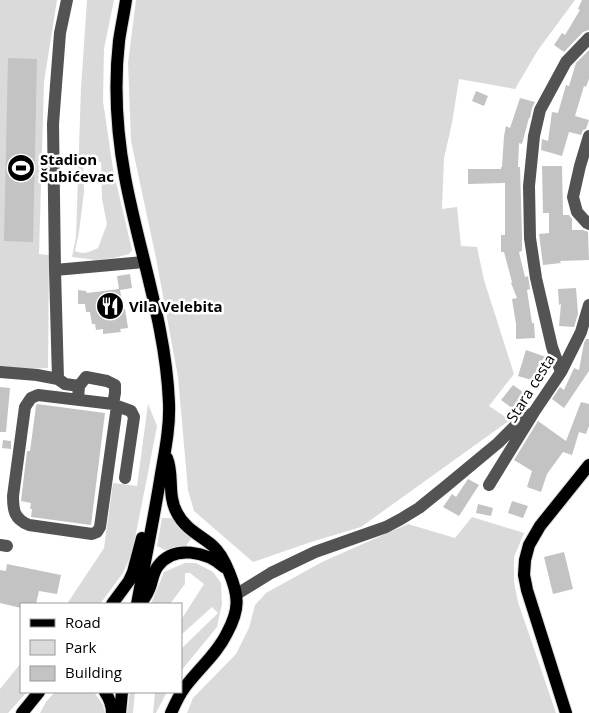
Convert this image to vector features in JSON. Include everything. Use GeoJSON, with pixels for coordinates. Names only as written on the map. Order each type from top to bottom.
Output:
{"type":"FeatureCollection","features":[{"type":"Feature","properties":{"kind":"main road"},"geometry":{"type":"LineString","coordinates":[[126,0],[119,40],[117,107],[125,176],[162,343],[169,403],[164,453],[138,603]]}},
{"type":"Feature","properties":{"kind":"main road"},"geometry":{"type":"LineString","coordinates":[[164,453],[170,466],[170,489],[176,513],[183,523],[220,553],[234,582],[237,594],[237,604],[226,635],[218,649],[182,691]]}},
{"type":"Feature","properties":{"kind":"main road"},"geometry":{"type":"LineString","coordinates":[[566,713],[526,590],[525,560],[529,545],[540,526],[589,465]]}},
{"type":"Feature","properties":{"kind":"main road"},"geometry":{"type":"LineString","coordinates":[[113,603],[130,580],[144,532],[154,516]]}},
{"type":"Feature","properties":{"kind":"main road"},"geometry":{"type":"LineString","coordinates":[[139,603],[148,593],[157,567],[163,560],[174,554],[186,552],[200,553],[211,557],[228,570]]}},
{"type":"Feature","properties":{"kind":"main road"},"geometry":{"type":"LineString","coordinates":[[24,711],[38,693]]}},
{"type":"Feature","properties":{"kind":"main road"},"geometry":{"type":"LineString","coordinates":[[106,693],[109,698],[112,713]]}},
{"type":"Feature","properties":{"kind":"main road"},"geometry":{"type":"LineString","coordinates":[[120,713],[122,693]]}},
{"type":"Feature","properties":{"kind":"main road"},"geometry":{"type":"LineString","coordinates":[[170,713],[181,693]]}},
{"type":"Feature","properties":{"kind":"street"},"geometry":{"type":"LineString","coordinates":[[58,379],[53,124],[60,33],[67,0]]}},
{"type":"Feature","properties":{"kind":"street"},"geometry":{"type":"LineString","coordinates":[[561,372],[552,346],[536,278],[530,238],[529,186],[534,136],[540,110],[566,62],[589,38]]}},
{"type":"Feature","properties":{"kind":"street"},"geometry":{"type":"LineString","coordinates":[[589,136],[573,197],[577,212],[589,224]]}},
{"type":"Feature","properties":{"kind":"street"},"geometry":{"type":"LineString","coordinates":[[55,270],[144,262]]}},
{"type":"Feature","properties":{"kind":"street","name":"Stara cesta"},"geometry":{"type":"LineString","coordinates":[[489,485],[561,372],[581,332],[589,304]]}},
{"type":"Feature","properties":{"kind":"street"},"geometry":{"type":"LineString","coordinates":[[0,372],[37,374],[58,379],[78,393],[131,411],[134,417],[125,478]]}},
{"type":"Feature","properties":{"kind":"street"},"geometry":{"type":"LineString","coordinates":[[86,377],[115,385],[115,405],[100,527],[97,532],[92,534],[22,523],[13,508],[25,407],[31,398],[38,395],[78,393],[86,377]]}},
{"type":"Feature","properties":{"kind":"street"},"geometry":{"type":"LineString","coordinates":[[237,594],[270,573],[315,552],[386,527],[401,519],[446,487],[498,443],[518,423],[534,412]]}},
{"type":"Feature","properties":{"kind":"green space","name":"Stadion Šubićevac"},"geometry":{"type":"Polygon","coordinates":[[[0,0],[57,0],[44,82],[39,254],[49,255],[48,368],[0,370],[0,0]]]}},
{"type":"Feature","properties":{"kind":"green space"},"geometry":{"type":"Polygon","coordinates":[[[87,0],[114,0],[104,49],[103,101],[113,169],[132,250],[129,254],[114,258],[96,260],[72,257],[76,237],[81,88],[87,0]],[[83,160],[84,192],[75,251],[82,253],[98,248],[107,224],[102,199],[101,162],[83,160]]]}},
{"type":"Feature","properties":{"kind":"green space"},"geometry":{"type":"Polygon","coordinates":[[[136,0],[575,0],[538,50],[515,89],[459,79],[444,158],[442,209],[457,207],[461,246],[477,247],[484,280],[514,374],[489,406],[510,420],[361,527],[253,562],[194,511],[188,490],[178,377],[156,258],[131,141],[128,63],[136,0]]]}},
{"type":"Feature","properties":{"kind":"green space"},"geometry":{"type":"Polygon","coordinates":[[[148,404],[157,426],[132,553],[123,573],[101,603],[68,603],[104,548],[113,483],[137,486],[148,404]]]}},
{"type":"Feature","properties":{"kind":"green space"},"geometry":{"type":"Polygon","coordinates":[[[472,517],[524,533],[514,557],[514,582],[518,602],[556,713],[187,713],[193,698],[236,654],[249,628],[255,605],[266,593],[322,562],[408,524],[455,538],[472,517]]]}},
{"type":"Feature","properties":{"kind":"green space"},"geometry":{"type":"Polygon","coordinates":[[[162,518],[175,518],[192,537],[186,546],[167,551],[157,546],[162,518]]]}},
{"type":"Feature","properties":{"kind":"green space"},"geometry":{"type":"Polygon","coordinates":[[[185,563],[196,563],[213,572],[221,583],[222,604],[217,627],[182,670],[182,648],[218,613],[212,607],[182,634],[182,618],[204,584],[190,573],[185,573],[185,584],[171,603],[151,603],[164,572],[185,563]]]}},
{"type":"Feature","properties":{"kind":"green space"},"geometry":{"type":"Polygon","coordinates":[[[20,664],[20,693],[26,693],[8,713],[0,713],[0,689],[20,664]]]}},
{"type":"Feature","properties":{"kind":"green space"},"geometry":{"type":"Polygon","coordinates":[[[54,693],[95,693],[103,705],[105,713],[40,713],[54,693]]]}},
{"type":"Feature","properties":{"kind":"green space"},"geometry":{"type":"Polygon","coordinates":[[[130,693],[135,693],[133,713],[127,713],[130,693]]]}},
{"type":"Feature","properties":{"kind":"green space"},"geometry":{"type":"Polygon","coordinates":[[[155,693],[166,693],[156,713],[153,713],[155,693]]]}},
{"type":"Feature","properties":{"kind":"building"},"geometry":{"type":"Polygon","coordinates":[[[582,0],[589,0],[589,30],[583,32],[564,52],[554,45],[562,33],[565,35],[580,10],[578,9],[582,0]]]}},
{"type":"Feature","properties":{"kind":"building"},"geometry":{"type":"Polygon","coordinates":[[[589,50],[589,79],[586,87],[584,86],[575,116],[589,120],[586,129],[583,130],[581,135],[569,132],[562,156],[541,150],[542,139],[548,141],[552,112],[558,113],[566,85],[569,86],[576,63],[589,50]]]}},
{"type":"Feature","properties":{"kind":"building"},"geometry":{"type":"Polygon","coordinates":[[[8,58],[37,59],[33,242],[4,241],[8,58]]]}},
{"type":"Feature","properties":{"kind":"building"},"geometry":{"type":"Polygon","coordinates":[[[476,91],[488,96],[484,106],[472,101],[476,91]]]}},
{"type":"Feature","properties":{"kind":"building"},"geometry":{"type":"Polygon","coordinates":[[[520,98],[535,102],[522,144],[519,143],[518,167],[520,167],[522,235],[522,251],[519,252],[525,277],[528,276],[530,289],[527,290],[535,338],[516,339],[512,299],[517,298],[511,283],[504,252],[501,252],[501,235],[505,235],[505,183],[468,184],[468,169],[501,169],[506,126],[510,128],[520,98]]]}},
{"type":"Feature","properties":{"kind":"building"},"geometry":{"type":"Polygon","coordinates":[[[542,166],[562,166],[563,215],[569,215],[572,219],[572,230],[588,232],[589,260],[560,261],[561,263],[543,265],[539,234],[549,233],[549,213],[543,213],[542,166]]]}},
{"type":"Feature","properties":{"kind":"building"},"geometry":{"type":"Polygon","coordinates":[[[130,274],[132,288],[120,290],[128,328],[120,329],[121,332],[103,334],[103,329],[96,330],[95,324],[92,324],[90,312],[86,312],[85,304],[78,304],[78,290],[86,291],[87,293],[119,289],[117,276],[130,274]]]}},
{"type":"Feature","properties":{"kind":"building"},"geometry":{"type":"Polygon","coordinates":[[[576,288],[578,314],[574,327],[559,326],[561,304],[559,305],[558,289],[576,288]]]}},
{"type":"Feature","properties":{"kind":"building"},"geometry":{"type":"Polygon","coordinates":[[[586,339],[589,339],[589,371],[564,408],[552,399],[560,387],[564,390],[574,368],[579,370],[586,339]]]}},
{"type":"Feature","properties":{"kind":"building"},"geometry":{"type":"Polygon","coordinates":[[[526,350],[546,357],[538,382],[518,376],[526,350]]]}},
{"type":"Feature","properties":{"kind":"building"},"geometry":{"type":"Polygon","coordinates":[[[513,385],[527,395],[516,411],[501,400],[513,385]]]}},
{"type":"Feature","properties":{"kind":"building"},"geometry":{"type":"Polygon","coordinates":[[[0,387],[10,388],[6,432],[0,432],[0,387]]]}},
{"type":"Feature","properties":{"kind":"building"},"geometry":{"type":"Polygon","coordinates":[[[581,402],[589,404],[589,426],[586,434],[579,432],[572,455],[563,452],[547,474],[541,492],[527,487],[532,471],[514,460],[538,421],[566,441],[581,402]]]}},
{"type":"Feature","properties":{"kind":"building"},"geometry":{"type":"Polygon","coordinates":[[[37,404],[105,413],[91,525],[31,517],[31,503],[21,501],[27,451],[30,451],[37,404]]]}},
{"type":"Feature","properties":{"kind":"building"},"geometry":{"type":"Polygon","coordinates":[[[3,440],[11,441],[11,449],[2,448],[3,440]]]}},
{"type":"Feature","properties":{"kind":"building"},"geometry":{"type":"Polygon","coordinates":[[[468,479],[479,485],[459,516],[443,507],[452,494],[456,497],[468,479]]]}},
{"type":"Feature","properties":{"kind":"building"},"geometry":{"type":"Polygon","coordinates":[[[512,501],[528,506],[523,518],[508,513],[512,501]]]}},
{"type":"Feature","properties":{"kind":"building"},"geometry":{"type":"Polygon","coordinates":[[[478,504],[493,508],[491,516],[476,513],[478,504]]]}},
{"type":"Feature","properties":{"kind":"building"},"geometry":{"type":"Polygon","coordinates":[[[564,552],[573,589],[553,594],[544,557],[564,552]]]}},
{"type":"Feature","properties":{"kind":"building"},"geometry":{"type":"Polygon","coordinates":[[[7,564],[61,575],[57,594],[39,591],[36,603],[20,603],[20,608],[0,603],[0,570],[6,571],[7,564]]]}},
{"type":"Feature","properties":{"kind":"place","name":"Stadion Šubićevac"},"geometry":{"type":"Point","coordinates":[21,168]}},
{"type":"Feature","properties":{"kind":"place","name":"Vila Velebita"},"geometry":{"type":"Point","coordinates":[110,306]}}]}
